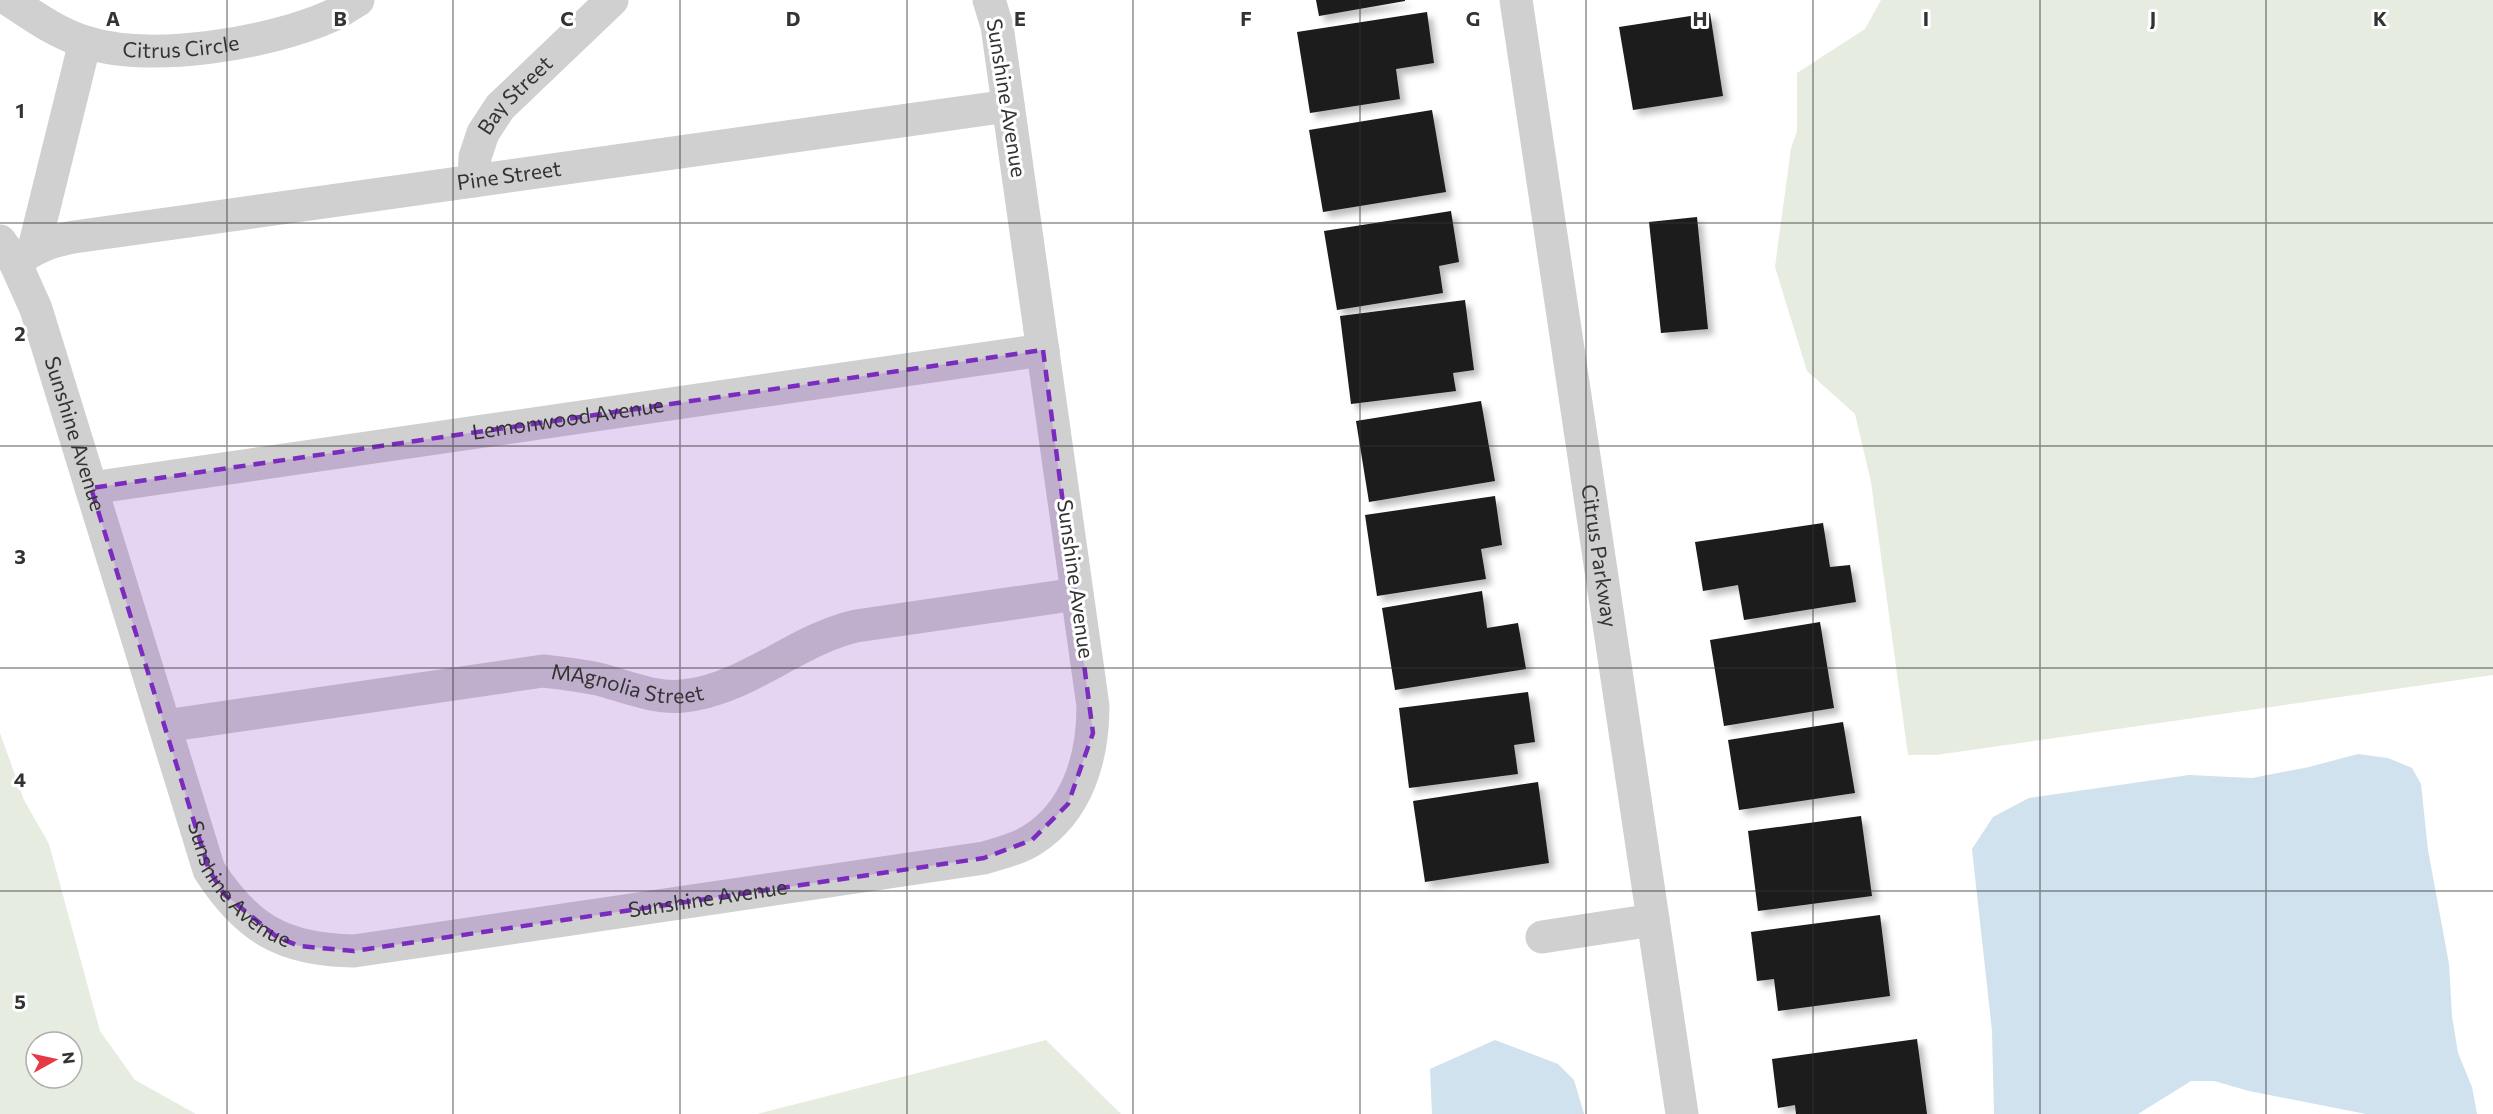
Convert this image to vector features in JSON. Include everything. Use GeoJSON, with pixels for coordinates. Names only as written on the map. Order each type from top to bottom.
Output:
{"type":"FeatureCollection","features":[{"type":"Feature","properties":{"kind":"street","name":"Citrus Circle"},"geometry":{"type":"LineString","coordinates":[[9,0],[47,25],[86,42],[124,49],[164,50],[220,45],[294,30],[332,16],[358,0]]}},
{"type":"Feature","properties":{"kind":"street","name":"Bay Street"},"geometry":{"type":"LineString","coordinates":[[474,181],[475,157],[483,133],[500,107],[612,0]]}},
{"type":"Feature","properties":{"kind":"street","name":"Sunshine Avenue"},"geometry":{"type":"LineString","coordinates":[[16,250],[209,870],[224,894],[242,913],[277,937],[299,946],[354,951],[984,858],[1032,840],[1053,822],[1068,804],[1080,782],[1093,734],[1093,706],[1043,350],[997,26],[989,0]]}},
{"type":"Feature","properties":{"kind":"street","name":"Citrus Parkway"},"geometry":{"type":"LineString","coordinates":[[1516,0],[1682,1114]]}},
{"type":"Feature","properties":{"kind":"street"},"geometry":{"type":"LineString","coordinates":[[16,250],[86,42]]}},
{"type":"Feature","properties":{"kind":"street","name":"Pine Street"},"geometry":{"type":"LineString","coordinates":[[16,250],[74,237],[1008,106]]}},
{"type":"Feature","properties":{"kind":"street","name":"Lemonwood Avenue"},"geometry":{"type":"LineString","coordinates":[[91,488],[1043,350]]}},
{"type":"Feature","properties":{"kind":"street","name":"MAgnolia Street"},"geometry":{"type":"LineString","coordinates":[[165,726],[543,671],[571,673],[651,694],[681,697],[728,685],[832,632],[856,626],[1077,594]]}},
{"type":"Feature","properties":{"kind":"street"},"geometry":{"type":"LineString","coordinates":[[1542,937],[1653,920]]}},
{"type":"Feature","properties":{"kind":"highlighted area"},"geometry":{"type":"Polygon","coordinates":[[[1043,350],[1093,733],[1068,804],[1032,840],[984,858],[354,951],[299,946],[277,937],[224,894],[209,870],[91,488],[1043,350]]]}},
{"type":"Feature","properties":{"kind":"shaded area"},"geometry":{"type":"Polygon","coordinates":[[[1881,0],[2493,0],[2493,675],[1936,755],[1908,755],[1871,482],[1855,414],[1807,371],[1775,267],[1791,148],[1797,131],[1797,73],[1865,29],[1881,0]]]}},
{"type":"Feature","properties":{"kind":"shaded area"},"geometry":{"type":"Polygon","coordinates":[[[0,733],[24,800],[49,844],[100,1031],[135,1080],[196,1114],[0,1114],[0,733]]]}},
{"type":"Feature","properties":{"kind":"shaded area"},"geometry":{"type":"Polygon","coordinates":[[[1046,1040],[1121,1114],[757,1114],[1046,1040]]]}},
{"type":"Feature","properties":{"kind":"water"},"geometry":{"type":"Polygon","coordinates":[[[2358,754],[2388,758],[2412,768],[2421,784],[2428,850],[2449,964],[2452,1016],[2458,1053],[2472,1087],[2477,1114],[2366,1114],[2249,1091],[2214,1081],[2191,1081],[2138,1114],[1994,1114],[1992,1031],[1972,849],[1993,817],[2029,798],[2189,775],[2252,778],[2309,767],[2358,754]]]}},
{"type":"Feature","properties":{"kind":"water"},"geometry":{"type":"Polygon","coordinates":[[[1495,1040],[1558,1064],[1574,1080],[1584,1114],[1432,1114],[1430,1069],[1495,1040]]]}},
{"type":"Feature","properties":{"kind":"building"},"geometry":{"type":"Polygon","coordinates":[[[1316,0],[1405,0],[1405,1],[1319,16],[1316,0]]]}},
{"type":"Feature","properties":{"kind":"building"},"geometry":{"type":"Polygon","coordinates":[[[1427,12],[1434,63],[1396,69],[1400,99],[1310,113],[1297,32],[1427,12]]]}},
{"type":"Feature","properties":{"kind":"building"},"geometry":{"type":"Polygon","coordinates":[[[1710,13],[1723,96],[1633,110],[1619,27],[1710,13]]]}},
{"type":"Feature","properties":{"kind":"building"},"geometry":{"type":"Polygon","coordinates":[[[1432,110],[1446,192],[1323,212],[1309,130],[1432,110]]]}},
{"type":"Feature","properties":{"kind":"building"},"geometry":{"type":"Polygon","coordinates":[[[1451,211],[1459,262],[1439,266],[1443,293],[1337,310],[1324,231],[1451,211]]]}},
{"type":"Feature","properties":{"kind":"building"},"geometry":{"type":"Polygon","coordinates":[[[1697,217],[1708,329],[1661,333],[1649,222],[1697,217]]]}},
{"type":"Feature","properties":{"kind":"building"},"geometry":{"type":"Polygon","coordinates":[[[1465,300],[1474,370],[1453,373],[1456,391],[1351,404],[1340,316],[1465,300]]]}},
{"type":"Feature","properties":{"kind":"building"},"geometry":{"type":"Polygon","coordinates":[[[1481,401],[1495,481],[1369,502],[1356,421],[1481,401]]]}},
{"type":"Feature","properties":{"kind":"building"},"geometry":{"type":"Polygon","coordinates":[[[1495,496],[1502,545],[1481,549],[1486,579],[1377,596],[1365,515],[1495,496]]]}},
{"type":"Feature","properties":{"kind":"building"},"geometry":{"type":"Polygon","coordinates":[[[1823,523],[1830,567],[1850,565],[1856,602],[1744,620],[1738,585],[1703,591],[1695,542],[1823,523]]]}},
{"type":"Feature","properties":{"kind":"building"},"geometry":{"type":"Polygon","coordinates":[[[1482,591],[1487,628],[1518,623],[1526,669],[1395,690],[1382,608],[1482,591]]]}},
{"type":"Feature","properties":{"kind":"building"},"geometry":{"type":"Polygon","coordinates":[[[1820,622],[1834,708],[1724,726],[1710,640],[1820,622]]]}},
{"type":"Feature","properties":{"kind":"building"},"geometry":{"type":"Polygon","coordinates":[[[1528,692],[1535,742],[1514,745],[1518,774],[1409,788],[1399,708],[1528,692]]]}},
{"type":"Feature","properties":{"kind":"building"},"geometry":{"type":"Polygon","coordinates":[[[1843,722],[1855,793],[1739,810],[1728,740],[1843,722]]]}},
{"type":"Feature","properties":{"kind":"building"},"geometry":{"type":"Polygon","coordinates":[[[1538,782],[1549,863],[1425,882],[1413,801],[1538,782]]]}},
{"type":"Feature","properties":{"kind":"building"},"geometry":{"type":"Polygon","coordinates":[[[1861,816],[1872,896],[1758,911],[1748,831],[1861,816]]]}},
{"type":"Feature","properties":{"kind":"building"},"geometry":{"type":"Polygon","coordinates":[[[1880,915],[1890,996],[1778,1011],[1774,979],[1757,981],[1751,932],[1880,915]]]}},
{"type":"Feature","properties":{"kind":"building"},"geometry":{"type":"Polygon","coordinates":[[[1917,1039],[1927,1114],[1796,1114],[1795,1105],[1778,1108],[1772,1059],[1917,1039]]]}}]}
